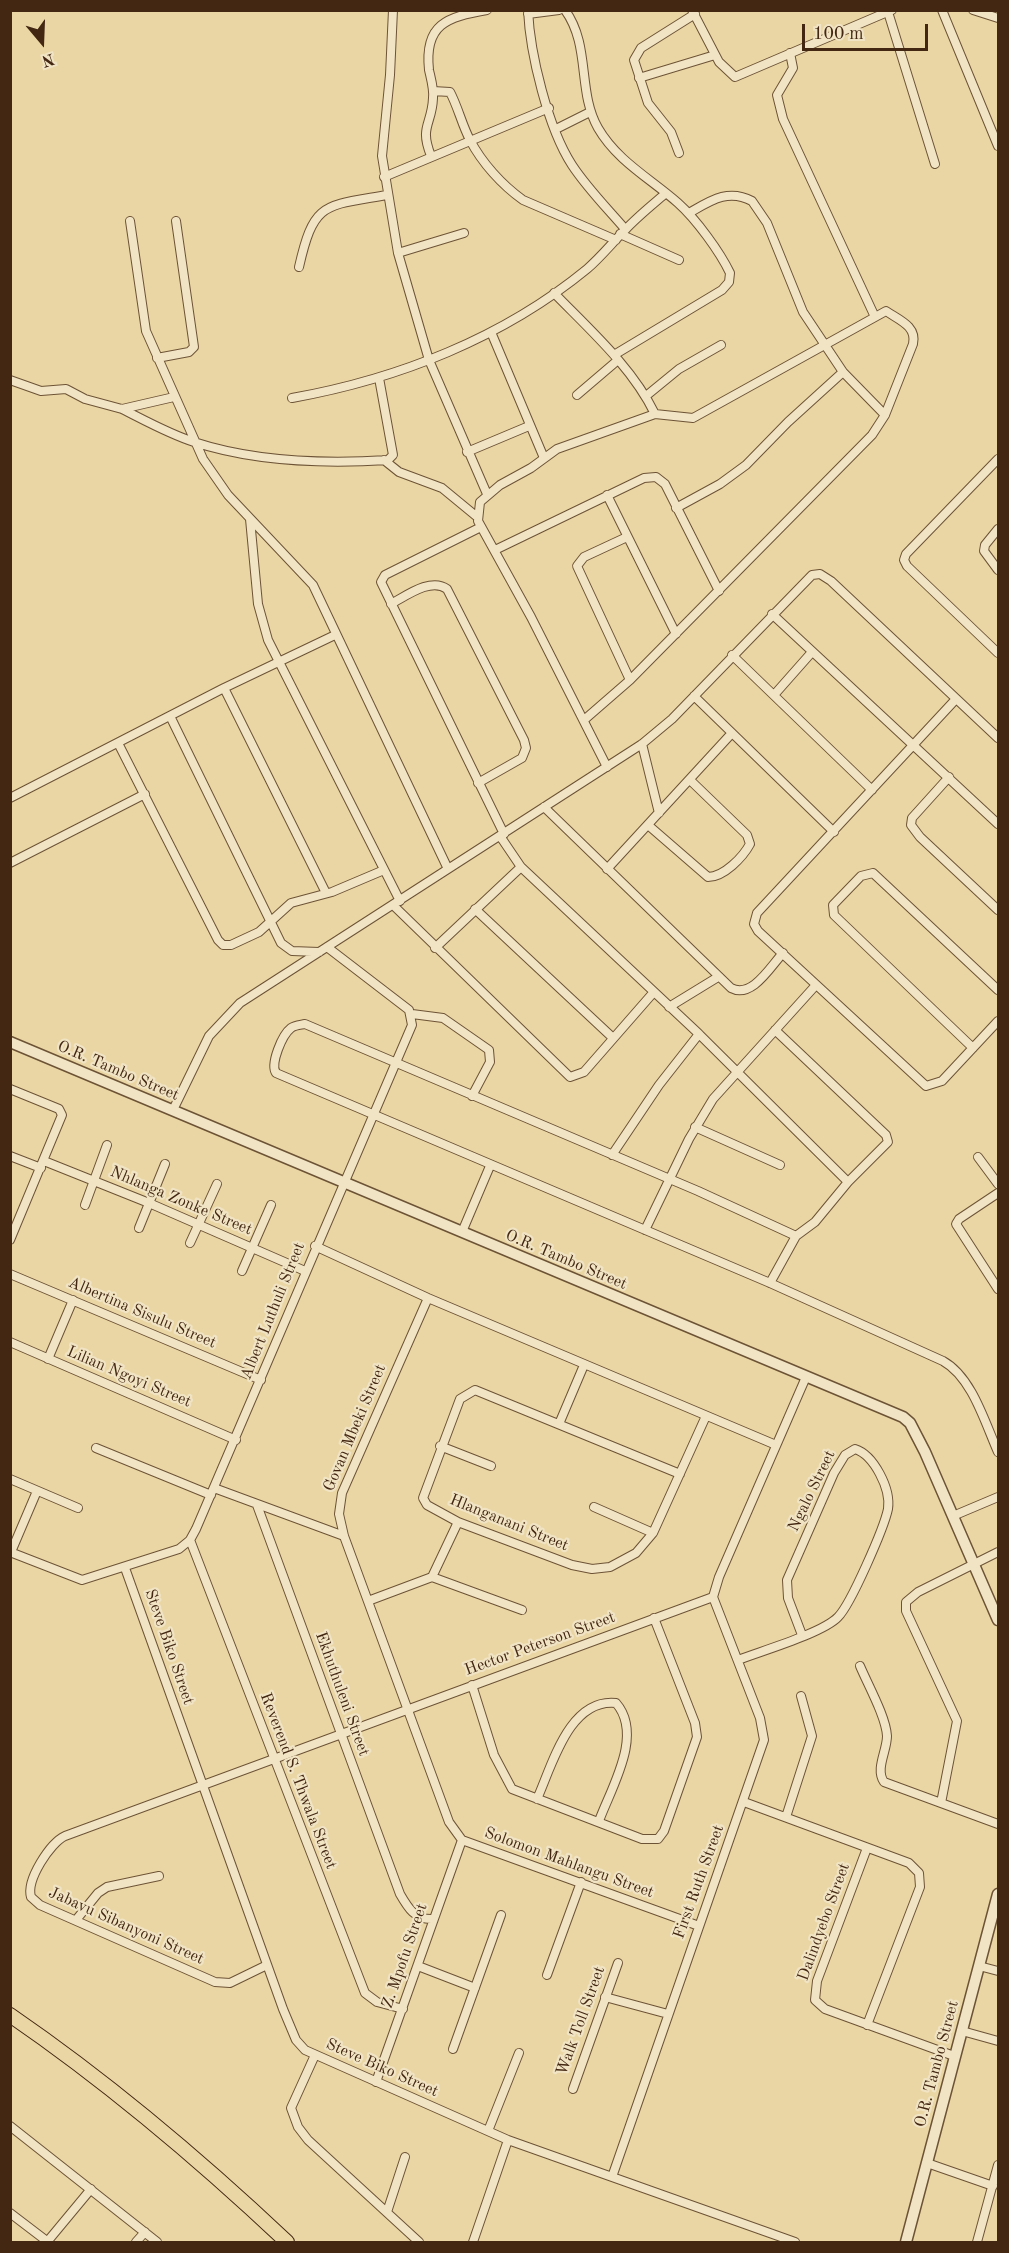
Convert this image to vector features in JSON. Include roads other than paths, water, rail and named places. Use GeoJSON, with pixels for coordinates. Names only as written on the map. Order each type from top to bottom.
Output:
{"type":"FeatureCollection","features":[{"type":"Feature","properties":{"kind":"highway"},"geometry":{"type":"LineString","coordinates":[[10,2015],[117,2094],[236,2194],[287,2242]]}},
{"type":"Feature","properties":{"kind":"street"},"geometry":{"type":"LineString","coordinates":[[393,10],[390,75],[382,156],[398,253],[429,360],[487,494]]}},
{"type":"Feature","properties":{"kind":"street"},"geometry":{"type":"LineString","coordinates":[[431,156],[424,131],[432,108],[433,91],[428,56],[433,32],[455,19],[487,10]]}},
{"type":"Feature","properties":{"kind":"street"},"geometry":{"type":"LineString","coordinates":[[558,10],[528,12],[537,72],[565,154],[620,234]]}},
{"type":"Feature","properties":{"kind":"street"},"geometry":{"type":"LineString","coordinates":[[565,10],[580,37],[590,112],[610,146],[688,213],[730,273],[729,282],[722,290],[616,358],[577,395]]}},
{"type":"Feature","properties":{"kind":"street"},"geometry":{"type":"LineString","coordinates":[[942,10],[999,146]]}},
{"type":"Feature","properties":{"kind":"street"},"geometry":{"type":"LineString","coordinates":[[973,10],[999,18]]}},
{"type":"Feature","properties":{"kind":"street"},"geometry":{"type":"LineString","coordinates":[[679,153],[671,132],[648,103],[635,65],[636,54],[693,12],[715,55],[735,77],[890,11],[935,164]]}},
{"type":"Feature","properties":{"kind":"street"},"geometry":{"type":"LineString","coordinates":[[790,53],[793,61],[792,73],[777,95],[783,119],[875,317]]}},
{"type":"Feature","properties":{"kind":"street"},"geometry":{"type":"LineString","coordinates":[[639,78],[715,55]]}},
{"type":"Feature","properties":{"kind":"street"},"geometry":{"type":"LineString","coordinates":[[433,91],[450,92],[470,140],[500,180],[523,200],[620,234],[679,260]]}},
{"type":"Feature","properties":{"kind":"street"},"geometry":{"type":"LineString","coordinates":[[384,177],[549,108]]}},
{"type":"Feature","properties":{"kind":"street"},"geometry":{"type":"LineString","coordinates":[[556,129],[590,112]]}},
{"type":"Feature","properties":{"kind":"street"},"geometry":{"type":"LineString","coordinates":[[292,398],[379,378],[429,360],[491,332],[554,293],[602,256],[620,234],[666,193]]}},
{"type":"Feature","properties":{"kind":"street"},"geometry":{"type":"LineString","coordinates":[[299,267],[306,236],[318,214],[342,203],[387,195]]}},
{"type":"Feature","properties":{"kind":"street"},"geometry":{"type":"LineString","coordinates":[[688,213],[708,202],[729,195],[752,201],[767,223],[803,312],[843,372],[885,415]]}},
{"type":"Feature","properties":{"kind":"street"},"geometry":{"type":"LineString","coordinates":[[130,221],[143,317],[157,358],[195,443],[213,476],[250,519],[310,579],[448,869]]}},
{"type":"Feature","properties":{"kind":"street"},"geometry":{"type":"LineString","coordinates":[[157,358],[191,351],[194,347],[176,221]]}},
{"type":"Feature","properties":{"kind":"street"},"geometry":{"type":"LineString","coordinates":[[398,253],[464,233]]}},
{"type":"Feature","properties":{"kind":"street"},"geometry":{"type":"LineString","coordinates":[[554,293],[616,358],[646,396],[655,414]]}},
{"type":"Feature","properties":{"kind":"street"},"geometry":{"type":"LineString","coordinates":[[476,516],[480,502],[487,494],[569,444],[655,414],[693,418],[886,311],[910,327],[914,335],[885,415],[872,435],[630,680],[585,720]]}},
{"type":"Feature","properties":{"kind":"street"},"geometry":{"type":"LineString","coordinates":[[491,332],[544,458]]}},
{"type":"Feature","properties":{"kind":"street"},"geometry":{"type":"LineString","coordinates":[[646,396],[666,377],[721,345]]}},
{"type":"Feature","properties":{"kind":"street"},"geometry":{"type":"LineString","coordinates":[[676,508],[720,484],[746,465],[788,422],[843,372]]}},
{"type":"Feature","properties":{"kind":"street"},"geometry":{"type":"LineString","coordinates":[[10,380],[41,391],[66,389],[85,399],[122,409],[195,443],[291,459],[384,460],[390,459],[393,454],[379,378]]}},
{"type":"Feature","properties":{"kind":"street"},"geometry":{"type":"LineString","coordinates":[[122,409],[174,397]]}},
{"type":"Feature","properties":{"kind":"street"},"geometry":{"type":"LineString","coordinates":[[467,452],[529,426]]}},
{"type":"Feature","properties":{"kind":"street"},"geometry":{"type":"LineString","coordinates":[[999,459],[906,554],[904,560],[907,566],[999,653]]}},
{"type":"Feature","properties":{"kind":"street"},"geometry":{"type":"LineString","coordinates":[[384,460],[399,472],[442,488],[476,516],[585,720],[607,767]]}},
{"type":"Feature","properties":{"kind":"street"},"geometry":{"type":"LineString","coordinates":[[495,550],[644,478],[656,477],[664,483],[719,591]]}},
{"type":"Feature","properties":{"kind":"street"},"geometry":{"type":"LineString","coordinates":[[607,495],[676,634]]}},
{"type":"Feature","properties":{"kind":"street"},"geometry":{"type":"LineString","coordinates":[[250,519],[258,604],[268,640],[384,870],[397,903],[435,948],[570,1077],[580,1075],[653,993]]}},
{"type":"Feature","properties":{"kind":"street"},"geometry":{"type":"LineString","coordinates":[[481,527],[383,577],[381,582],[502,835],[521,867],[699,1034],[848,1182]]}},
{"type":"Feature","properties":{"kind":"street"},"geometry":{"type":"LineString","coordinates":[[999,529],[985,545],[984,551],[999,570]]}},
{"type":"Feature","properties":{"kind":"street"},"geometry":{"type":"LineString","coordinates":[[627,537],[584,557],[577,566],[630,680]]}},
{"type":"Feature","properties":{"kind":"street"},"geometry":{"type":"LineString","coordinates":[[173,1110],[209,1036],[228,1013],[255,992],[642,744],[694,696],[808,578],[816,574],[823,575],[999,738]]}},
{"type":"Feature","properties":{"kind":"street"},"geometry":{"type":"LineString","coordinates":[[391,604],[432,585],[441,585],[447,589],[524,740],[525,752],[522,758],[478,783]]}},
{"type":"Feature","properties":{"kind":"street"},"geometry":{"type":"LineString","coordinates":[[772,614],[999,824]]}},
{"type":"Feature","properties":{"kind":"street"},"geometry":{"type":"LineString","coordinates":[[10,798],[224,688],[335,635]]}},
{"type":"Feature","properties":{"kind":"street"},"geometry":{"type":"LineString","coordinates":[[774,695],[812,652]]}},
{"type":"Feature","properties":{"kind":"street"},"geometry":{"type":"LineString","coordinates":[[732,655],[872,790]]}},
{"type":"Feature","properties":{"kind":"street"},"geometry":{"type":"LineString","coordinates":[[224,688],[326,893]]}},
{"type":"Feature","properties":{"kind":"street"},"geometry":{"type":"LineString","coordinates":[[694,696],[834,832]]}},
{"type":"Feature","properties":{"kind":"street"},"geometry":{"type":"LineString","coordinates":[[956,699],[755,917],[754,924],[758,931],[926,1086],[942,1082],[999,1021]]}},
{"type":"Feature","properties":{"kind":"street"},"geometry":{"type":"LineString","coordinates":[[170,716],[281,943],[288,949],[323,950],[412,1014],[443,1018],[489,1050],[490,1062],[472,1096]]}},
{"type":"Feature","properties":{"kind":"street"},"geometry":{"type":"LineString","coordinates":[[607,869],[732,733]]}},
{"type":"Feature","properties":{"kind":"street"},"geometry":{"type":"LineString","coordinates":[[118,743],[220,943],[226,946],[258,932],[291,903],[326,893],[384,870]]}},
{"type":"Feature","properties":{"kind":"street"},"geometry":{"type":"LineString","coordinates":[[642,744],[659,813]]}},
{"type":"Feature","properties":{"kind":"street"},"geometry":{"type":"LineString","coordinates":[[949,777],[912,818],[911,825],[920,837],[999,910]]}},
{"type":"Feature","properties":{"kind":"street"},"geometry":{"type":"LineString","coordinates":[[648,825],[708,877],[721,874],[743,853],[750,844],[747,835],[690,780]]}},
{"type":"Feature","properties":{"kind":"street"},"geometry":{"type":"LineString","coordinates":[[10,863],[144,794]]}},
{"type":"Feature","properties":{"kind":"street"},"geometry":{"type":"LineString","coordinates":[[544,807],[718,977],[735,990],[748,989],[783,953]]}},
{"type":"Feature","properties":{"kind":"street"},"geometry":{"type":"LineString","coordinates":[[435,948],[521,867]]}},
{"type":"Feature","properties":{"kind":"street"},"geometry":{"type":"LineString","coordinates":[[974,1048],[834,915],[833,905],[861,876],[873,873],[999,990]]}},
{"type":"Feature","properties":{"kind":"street"},"geometry":{"type":"LineString","coordinates":[[475,909],[613,1038]]}},
{"type":"Feature","properties":{"kind":"street"},"geometry":{"type":"LineString","coordinates":[[669,1007],[718,977]]}},
{"type":"Feature","properties":{"kind":"street"},"geometry":{"type":"LineString","coordinates":[[645,1230],[695,1127],[712,1099],[816,985]]}},
{"type":"Feature","properties":{"kind":"street","name":"Albert Luthuli Street"},"geometry":{"type":"LineString","coordinates":[[190,1540],[236,1440],[315,1246],[396,1064],[412,1025],[412,1014]]}},
{"type":"Feature","properties":{"kind":"street"},"geometry":{"type":"LineString","coordinates":[[796,1236],[669,1179],[305,1024],[291,1027],[287,1032],[274,1064],[276,1073],[490,1166],[770,1283],[950,1365],[965,1383],[999,1452]]}},
{"type":"Feature","properties":{"kind":"street"},"geometry":{"type":"LineString","coordinates":[[770,1283],[796,1236],[815,1222],[848,1182],[886,1146],[888,1138],[775,1030]]}},
{"type":"Feature","properties":{"kind":"street"},"geometry":{"type":"LineString","coordinates":[[612,1155],[659,1085],[699,1034]]}},
{"type":"Feature","properties":{"kind":"street","name":"O.R. Tambo Street"},"geometry":{"type":"LineString","coordinates":[[10,1042],[903,1417],[910,1423],[999,1620]]}},
{"type":"Feature","properties":{"kind":"street"},"geometry":{"type":"LineString","coordinates":[[10,1089],[62,1113],[42,1164],[13,1226],[10,1240]]}},
{"type":"Feature","properties":{"kind":"street"},"geometry":{"type":"LineString","coordinates":[[695,1127],[780,1165]]}},
{"type":"Feature","properties":{"kind":"street"},"geometry":{"type":"LineString","coordinates":[[85,1205],[107,1145]]}},
{"type":"Feature","properties":{"kind":"street","name":"Nhlanga Zonke Street"},"geometry":{"type":"LineString","coordinates":[[10,1156],[94,1181],[305,1271]]}},
{"type":"Feature","properties":{"kind":"street"},"geometry":{"type":"LineString","coordinates":[[978,1157],[999,1184]]}},
{"type":"Feature","properties":{"kind":"street"},"geometry":{"type":"LineString","coordinates":[[139,1228],[165,1164]]}},
{"type":"Feature","properties":{"kind":"street"},"geometry":{"type":"LineString","coordinates":[[462,1232],[490,1166]]}},
{"type":"Feature","properties":{"kind":"street"},"geometry":{"type":"LineString","coordinates":[[190,1243],[217,1184]]}},
{"type":"Feature","properties":{"kind":"street"},"geometry":{"type":"LineString","coordinates":[[999,1193],[958,1219],[956,1224],[999,1289]]}},
{"type":"Feature","properties":{"kind":"street"},"geometry":{"type":"LineString","coordinates":[[242,1271],[271,1205]]}},
{"type":"Feature","properties":{"kind":"street"},"geometry":{"type":"LineString","coordinates":[[315,1246],[428,1298],[776,1445]]}},
{"type":"Feature","properties":{"kind":"street","name":"Albertina Sisulu Street"},"geometry":{"type":"LineString","coordinates":[[10,1274],[261,1380]]}},
{"type":"Feature","properties":{"kind":"street","name":"Govan Mbeki Street"},"geometry":{"type":"LineString","coordinates":[[408,1708],[344,1536],[339,1514],[340,1498],[428,1298]]}},
{"type":"Feature","properties":{"kind":"street"},"geometry":{"type":"LineString","coordinates":[[48,1359],[73,1300]]}},
{"type":"Feature","properties":{"kind":"street","name":"Lilian Ngoyi Street"},"geometry":{"type":"LineString","coordinates":[[10,1342],[236,1440]]}},
{"type":"Feature","properties":{"kind":"street"},"geometry":{"type":"LineString","coordinates":[[559,1424],[584,1365]]}},
{"type":"Feature","properties":{"kind":"street"},"geometry":{"type":"LineString","coordinates":[[713,1597],[806,1377]]}},
{"type":"Feature","properties":{"kind":"street","name":"Hlanganani Street"},"geometry":{"type":"LineString","coordinates":[[680,1474],[483,1393],[471,1391],[460,1399],[423,1498],[428,1505],[458,1522],[572,1565],[592,1569],[610,1567],[642,1548],[653,1533],[680,1474],[706,1416]]}},
{"type":"Feature","properties":{"kind":"street"},"geometry":{"type":"LineString","coordinates":[[441,1446],[491,1466]]}},
{"type":"Feature","properties":{"kind":"street"},"geometry":{"type":"LineString","coordinates":[[96,1448],[212,1492],[344,1536]]}},
{"type":"Feature","properties":{"kind":"street","name":"Ngalo Street"},"geometry":{"type":"LineString","coordinates":[[738,1660],[802,1635],[831,1622],[846,1607],[888,1508],[885,1492],[874,1464],[869,1457],[855,1449],[844,1455],[834,1473],[787,1580],[788,1598],[802,1635]]}},
{"type":"Feature","properties":{"kind":"street"},"geometry":{"type":"LineString","coordinates":[[10,1479],[78,1508]]}},
{"type":"Feature","properties":{"kind":"street"},"geometry":{"type":"LineString","coordinates":[[37,1491],[11,1552],[77,1579],[88,1579],[125,1568],[179,1549],[190,1540]]}},
{"type":"Feature","properties":{"kind":"street"},"geometry":{"type":"LineString","coordinates":[[953,1516],[999,1497]]}},
{"type":"Feature","properties":{"kind":"street","name":"Ekhuthuleni Street"},"geometry":{"type":"LineString","coordinates":[[256,1505],[400,1894],[413,1913],[420,1918],[433,1919]]}},
{"type":"Feature","properties":{"kind":"street"},"geometry":{"type":"LineString","coordinates":[[594,1507],[653,1533]]}},
{"type":"Feature","properties":{"kind":"street"},"geometry":{"type":"LineString","coordinates":[[432,1577],[458,1522]]}},
{"type":"Feature","properties":{"kind":"street","name":"Reverend S. Thwala Street"},"geometry":{"type":"LineString","coordinates":[[190,1540],[364,1993],[377,2002],[403,2009]]}},
{"type":"Feature","properties":{"kind":"street"},"geometry":{"type":"LineString","coordinates":[[941,1803],[957,1721],[906,1611],[906,1602],[918,1592],[999,1552]]}},
{"type":"Feature","properties":{"kind":"street","name":"Steve Biko Street"},"geometry":{"type":"LineString","coordinates":[[125,1568],[267,1965],[292,2031],[305,2050],[508,2140],[781,2240],[795,2242]]}},
{"type":"Feature","properties":{"kind":"street"},"geometry":{"type":"LineString","coordinates":[[368,1601],[432,1577],[522,1610]]}},
{"type":"Feature","properties":{"kind":"street","name":"Hector Peterson Street"},"geometry":{"type":"LineString","coordinates":[[155,1804],[340,1733],[713,1597]]}},
{"type":"Feature","properties":{"kind":"street","name":"First Ruth Street"},"geometry":{"type":"LineString","coordinates":[[612,2177],[764,1740],[760,1718],[713,1597]]}},
{"type":"Feature","properties":{"kind":"street"},"geometry":{"type":"LineString","coordinates":[[472,1685],[506,1781],[512,1789],[642,1839],[658,1839],[664,1831],[697,1737],[695,1723],[654,1618]]}},
{"type":"Feature","properties":{"kind":"street"},"geometry":{"type":"LineString","coordinates":[[860,1666],[886,1727],[887,1739],[881,1779],[888,1784],[999,1824]]}},
{"type":"Feature","properties":{"kind":"street"},"geometry":{"type":"LineString","coordinates":[[786,1817],[812,1736],[801,1696]]}},
{"type":"Feature","properties":{"kind":"street"},"geometry":{"type":"LineString","coordinates":[[537,1799],[567,1734],[579,1716],[594,1706],[616,1703],[626,1723],[627,1742],[598,1821]]}},
{"type":"Feature","properties":{"kind":"street","name":"Solomon Mahlangu Street"},"geometry":{"type":"LineString","coordinates":[[408,1708],[449,1822],[462,1840],[699,1926]]}},
{"type":"Feature","properties":{"kind":"street"},"geometry":{"type":"LineString","coordinates":[[744,1802],[916,1867],[921,1877],[920,1887],[867,2025]]}},
{"type":"Feature","properties":{"kind":"street","name":"Jabavu Sibanyoni Street"},"geometry":{"type":"LineString","coordinates":[[155,1804],[60,1838],[46,1852],[30,1888],[31,1897],[40,1905],[220,1984],[230,1983],[267,1965]]}},
{"type":"Feature","properties":{"kind":"street","name":"Z. Mpofu Street"},"geometry":{"type":"LineString","coordinates":[[376,2082],[462,1840]]}},
{"type":"Feature","properties":{"kind":"street","name":"Dalindyebo Street"},"geometry":{"type":"LineString","coordinates":[[867,1848],[814,1992],[818,2005],[954,2056]]}},
{"type":"Feature","properties":{"kind":"street"},"geometry":{"type":"LineString","coordinates":[[75,1920],[98,1893],[107,1887],[159,1876]]}},
{"type":"Feature","properties":{"kind":"street"},"geometry":{"type":"LineString","coordinates":[[547,1975],[581,1882]]}},
{"type":"Feature","properties":{"kind":"street","name":"O.R. Tambo Street"},"geometry":{"type":"LineString","coordinates":[[906,2242],[999,1894]]}},
{"type":"Feature","properties":{"kind":"street"},"geometry":{"type":"LineString","coordinates":[[453,2049],[501,1915]]}},
{"type":"Feature","properties":{"kind":"street","name":"Walk Toll Street"},"geometry":{"type":"LineString","coordinates":[[573,2089],[618,1963]]}},
{"type":"Feature","properties":{"kind":"street"},"geometry":{"type":"LineString","coordinates":[[418,1966],[475,1988]]}},
{"type":"Feature","properties":{"kind":"street"},"geometry":{"type":"LineString","coordinates":[[979,1966],[999,1971]]}},
{"type":"Feature","properties":{"kind":"street"},"geometry":{"type":"LineString","coordinates":[[605,1997],[668,2014]]}},
{"type":"Feature","properties":{"kind":"street"},"geometry":{"type":"LineString","coordinates":[[962,2031],[999,2041]]}},
{"type":"Feature","properties":{"kind":"street"},"geometry":{"type":"LineString","coordinates":[[488,2131],[519,2054]]}},
{"type":"Feature","properties":{"kind":"street"},"geometry":{"type":"LineString","coordinates":[[315,2055],[291,2108],[296,2121],[308,2140],[419,2242]]}},
{"type":"Feature","properties":{"kind":"street"},"geometry":{"type":"LineString","coordinates":[[10,2126],[158,2242]]}},
{"type":"Feature","properties":{"kind":"street"},"geometry":{"type":"LineString","coordinates":[[473,2242],[508,2140]]}},
{"type":"Feature","properties":{"kind":"street"},"geometry":{"type":"LineString","coordinates":[[387,2212],[405,2157]]}},
{"type":"Feature","properties":{"kind":"street"},"geometry":{"type":"LineString","coordinates":[[927,2163],[993,2186]]}},
{"type":"Feature","properties":{"kind":"street"},"geometry":{"type":"LineString","coordinates":[[977,2242],[999,2165]]}},
{"type":"Feature","properties":{"kind":"street"},"geometry":{"type":"LineString","coordinates":[[10,2212],[47,2242],[91,2189]]}},
{"type":"Feature","properties":{"kind":"street"},"geometry":{"type":"LineString","coordinates":[[136,2242],[145,2232]]}}]}
